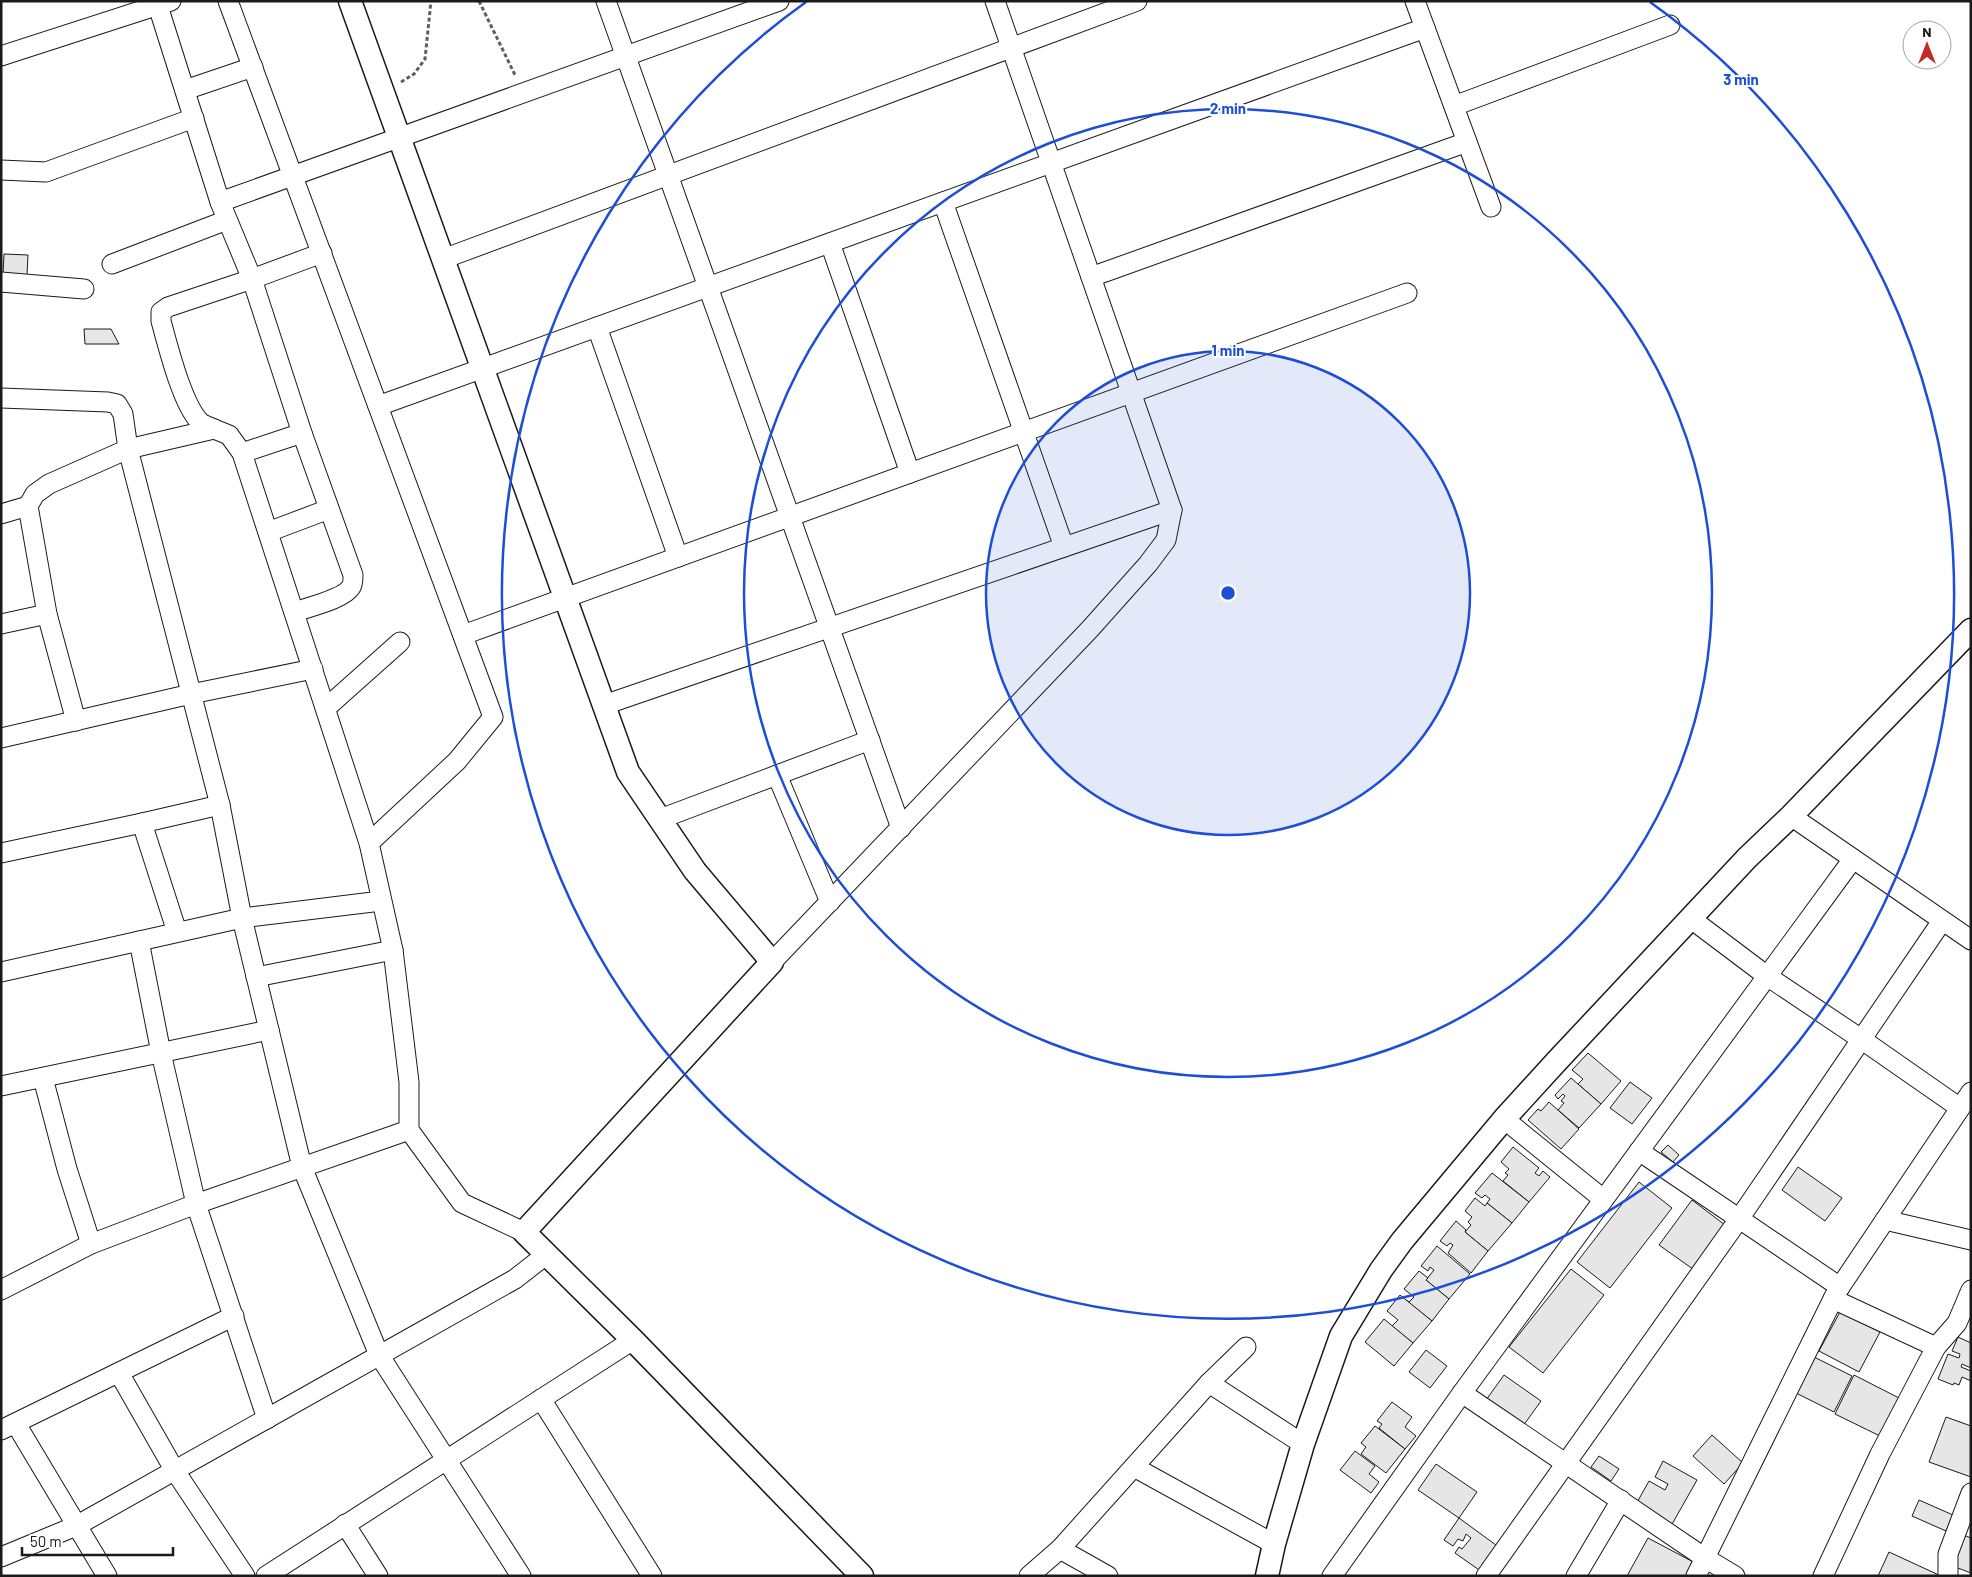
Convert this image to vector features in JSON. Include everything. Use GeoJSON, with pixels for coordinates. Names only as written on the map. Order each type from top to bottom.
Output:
{"type":"FeatureCollection","features":[{"type":"Feature","properties":{"kind":"street"},"geometry":{"type":"LineString","coordinates":[[228,1],[493,717],[457,761],[369,843]]}},
{"type":"Feature","properties":{"kind":"street"},"geometry":{"type":"LineString","coordinates":[[350,1],[628,772],[695,871],[772,962]]}},
{"type":"Feature","properties":{"kind":"street"},"geometry":{"type":"LineString","coordinates":[[606,1],[902,828]]}},
{"type":"Feature","properties":{"kind":"street"},"geometry":{"type":"LineString","coordinates":[[220,202],[779,1]]}},
{"type":"Feature","properties":{"kind":"street"},"geometry":{"type":"LineString","coordinates":[[524,1232],[772,962],[1090,629],[1148,564],[1166,540],[1172,510],[995,1]]}},
{"type":"Feature","properties":{"kind":"street"},"geometry":{"type":"LineString","coordinates":[[443,259],[1137,1]]}},
{"type":"Feature","properties":{"kind":"street"},"geometry":{"type":"LineString","coordinates":[[1415,1],[1491,207]]}},
{"type":"Feature","properties":{"kind":"street"},"geometry":{"type":"LineString","coordinates":[[1,56],[165,4],[184,90],[220,202],[252,279],[302,433],[353,575],[350,589],[338,597],[295,612]]}},
{"type":"Feature","properties":{"kind":"street"},"geometry":{"type":"LineString","coordinates":[[1454,106],[1670,25]]}},
{"type":"Feature","properties":{"kind":"street"},"geometry":{"type":"LineString","coordinates":[[378,406],[1425,28]]}},
{"type":"Feature","properties":{"kind":"street"},"geometry":{"type":"LineString","coordinates":[[184,90],[253,68]]}},
{"type":"Feature","properties":{"kind":"street"},"geometry":{"type":"LineString","coordinates":[[1,170],[46,172],[194,118]]}},
{"type":"Feature","properties":{"kind":"street"},"geometry":{"type":"LineString","coordinates":[[1091,277],[1467,142]]}},
{"type":"Feature","properties":{"kind":"street"},"geometry":{"type":"LineString","coordinates":[[943,202],[1025,431],[1064,547]]}},
{"type":"Feature","properties":{"kind":"street"},"geometry":{"type":"LineString","coordinates":[[112,264],[227,220]]}},
{"type":"Feature","properties":{"kind":"street"},"geometry":{"type":"LineString","coordinates":[[830,243],[910,473]]}},
{"type":"Feature","properties":{"kind":"street"},"geometry":{"type":"LineString","coordinates":[[322,253],[252,279],[168,306],[161,312],[161,321],[178,380],[192,409],[200,422],[229,435],[242,453],[369,843],[393,950],[409,1082],[409,1130],[462,1202],[524,1232],[633,1340],[859,1575]]}},
{"type":"Feature","properties":{"kind":"street"},"geometry":{"type":"LineString","coordinates":[[1,282],[84,289]]}},
{"type":"Feature","properties":{"kind":"street"},"geometry":{"type":"LineString","coordinates":[[463,635],[1407,293]]}},
{"type":"Feature","properties":{"kind":"street"},"geometry":{"type":"LineString","coordinates":[[597,327],[678,557]]}},
{"type":"Feature","properties":{"kind":"street"},"geometry":{"type":"LineString","coordinates":[[1,398],[108,402],[117,404],[123,414],[128,449],[220,805],[242,918],[302,1167],[379,1355],[521,1576]]}},
{"type":"Feature","properties":{"kind":"street"},"geometry":{"type":"LineString","coordinates":[[76,721],[47,614],[28,506],[35,494],[49,484],[128,449],[214,429]]}},
{"type":"Feature","properties":{"kind":"street"},"geometry":{"type":"LineString","coordinates":[[242,453],[302,433]]}},
{"type":"Feature","properties":{"kind":"street"},"geometry":{"type":"LineString","coordinates":[[1,514],[28,506]]}},
{"type":"Feature","properties":{"kind":"street"},"geometry":{"type":"LineString","coordinates":[[268,532],[329,509]]}},
{"type":"Feature","properties":{"kind":"street"},"geometry":{"type":"LineString","coordinates":[[604,705],[1172,510]]}},
{"type":"Feature","properties":{"kind":"street"},"geometry":{"type":"LineString","coordinates":[[1,624],[47,614]]}},
{"type":"Feature","properties":{"kind":"street"},"geometry":{"type":"LineString","coordinates":[[1267,1576],[1274,1544],[1303,1444],[1341,1336],[1366,1294],[1402,1241],[1504,1120],[1690,918],[1971,630]]}},
{"type":"Feature","properties":{"kind":"street"},"geometry":{"type":"LineString","coordinates":[[326,708],[400,642]]}},
{"type":"Feature","properties":{"kind":"street"},"geometry":{"type":"LineString","coordinates":[[1,738],[191,694],[313,669]]}},
{"type":"Feature","properties":{"kind":"street"},"geometry":{"type":"LineString","coordinates":[[660,820],[870,740]]}},
{"type":"Feature","properties":{"kind":"street"},"geometry":{"type":"LineString","coordinates":[[777,775],[830,902]]}},
{"type":"Feature","properties":{"kind":"street"},"geometry":{"type":"LineString","coordinates":[[1,853],[142,824],[220,805]]}},
{"type":"Feature","properties":{"kind":"street"},"geometry":{"type":"LineString","coordinates":[[1791,816],[1971,940]]}},
{"type":"Feature","properties":{"kind":"street"},"geometry":{"type":"LineString","coordinates":[[142,824],[177,932]]}},
{"type":"Feature","properties":{"kind":"street"},"geometry":{"type":"LineString","coordinates":[[1332,1576],[1462,1393],[1853,859]]}},
{"type":"Feature","properties":{"kind":"street"},"geometry":{"type":"LineString","coordinates":[[1,972],[242,918],[381,901]]}},
{"type":"Feature","properties":{"kind":"street"},"geometry":{"type":"LineString","coordinates":[[1690,918],[1767,976],[1960,1108]]}},
{"type":"Feature","properties":{"kind":"street"},"geometry":{"type":"LineString","coordinates":[[1486,1576],[1739,1219],[1942,921]]}},
{"type":"Feature","properties":{"kind":"street"},"geometry":{"type":"LineString","coordinates":[[139,941],[161,1053],[196,1204],[267,1419]]}},
{"type":"Feature","properties":{"kind":"street"},"geometry":{"type":"LineString","coordinates":[[256,977],[393,950]]}},
{"type":"Feature","properties":{"kind":"street"},"geometry":{"type":"LineString","coordinates":[[1,1086],[269,1030]]}},
{"type":"Feature","properties":{"kind":"street"},"geometry":{"type":"LineString","coordinates":[[43,1078],[67,1169],[91,1244]]}},
{"type":"Feature","properties":{"kind":"street"},"geometry":{"type":"LineString","coordinates":[[1696,1576],[1836,1293],[1971,1092]]}},
{"type":"Feature","properties":{"kind":"street"},"geometry":{"type":"LineString","coordinates":[[1504,1120],[1603,1200]]}},
{"type":"Feature","properties":{"kind":"street"},"geometry":{"type":"LineString","coordinates":[[1,1290],[91,1244],[196,1204],[409,1130]]}},
{"type":"Feature","properties":{"kind":"street"},"geometry":{"type":"LineString","coordinates":[[1639,1151],[1739,1219],[1836,1293],[1936,1347]]}},
{"type":"Feature","properties":{"kind":"street"},"geometry":{"type":"LineString","coordinates":[[1885,1220],[1971,1240]]}},
{"type":"Feature","properties":{"kind":"street"},"geometry":{"type":"LineString","coordinates":[[1,1557],[76,1526],[515,1279],[547,1254]]}},
{"type":"Feature","properties":{"kind":"street"},"geometry":{"type":"LineString","coordinates":[[1822,1576],[1880,1454],[1936,1347],[1964,1327],[1971,1290]]}},
{"type":"Feature","properties":{"kind":"street"},"geometry":{"type":"LineString","coordinates":[[107,1576],[76,1526],[9,1427],[234,1316]]}},
{"type":"Feature","properties":{"kind":"street"},"geometry":{"type":"LineString","coordinates":[[266,1576],[633,1340]]}},
{"type":"Feature","properties":{"kind":"street"},"geometry":{"type":"LineString","coordinates":[[1030,1576],[1060,1549],[1209,1383],[1246,1348]]}},
{"type":"Feature","properties":{"kind":"street"},"geometry":{"type":"LineString","coordinates":[[119,1373],[175,1471],[245,1576]]}},
{"type":"Feature","properties":{"kind":"street"},"geometry":{"type":"LineString","coordinates":[[1209,1383],[1303,1444]]}},
{"type":"Feature","properties":{"kind":"street"},"geometry":{"type":"LineString","coordinates":[[1462,1393],[1705,1558],[1736,1576]]}},
{"type":"Feature","properties":{"kind":"street"},"geometry":{"type":"LineString","coordinates":[[541,1399],[652,1576]]}},
{"type":"Feature","properties":{"kind":"street"},"geometry":{"type":"LineString","coordinates":[[1134,1467],[1274,1544]]}},
{"type":"Feature","properties":{"kind":"street"},"geometry":{"type":"LineString","coordinates":[[1948,1576],[1948,1554],[1971,1493]]}},
{"type":"Feature","properties":{"kind":"street"},"geometry":{"type":"LineString","coordinates":[[1576,1576],[1621,1500]]}},
{"type":"Feature","properties":{"kind":"street"},"geometry":{"type":"LineString","coordinates":[[345,1524],[378,1576]]}},
{"type":"Feature","properties":{"kind":"street"},"geometry":{"type":"LineString","coordinates":[[1060,1549],[1108,1576]]}},
{"type":"Feature","properties":{"kind":"path"},"geometry":{"type":"LineString","coordinates":[[383,93],[414,74],[425,59],[431,1]]}},
{"type":"Feature","properties":{"kind":"path"},"geometry":{"type":"LineString","coordinates":[[479,1],[524,93]]}},
{"type":"Feature","properties":{"kind":"building"},"geometry":{"type":"Polygon","coordinates":[[[4,254],[28,255],[27,275],[3,274],[4,254]]]}},
{"type":"Feature","properties":{"kind":"building"},"geometry":{"type":"Polygon","coordinates":[[[84,329],[111,329],[119,344],[85,344],[84,329]]]}},
{"type":"Feature","properties":{"kind":"building"},"geometry":{"type":"Polygon","coordinates":[[[1588,1053],[1621,1081],[1601,1104],[1578,1084],[1583,1079],[1572,1070],[1588,1053]]]}},
{"type":"Feature","properties":{"kind":"building"},"geometry":{"type":"Polygon","coordinates":[[[1571,1078],[1601,1104],[1579,1128],[1558,1110],[1564,1103],[1561,1101],[1565,1096],[1563,1094],[1558,1099],[1555,1095],[1571,1078]]]}},
{"type":"Feature","properties":{"kind":"building"},"geometry":{"type":"Polygon","coordinates":[[[1630,1082],[1652,1098],[1632,1124],[1610,1108],[1630,1082]]]}},
{"type":"Feature","properties":{"kind":"building"},"geometry":{"type":"Polygon","coordinates":[[[1549,1102],[1579,1129],[1561,1149],[1528,1120],[1538,1109],[1541,1111],[1549,1102]]]}},
{"type":"Feature","properties":{"kind":"building"},"geometry":{"type":"Polygon","coordinates":[[[1668,1145],[1679,1155],[1673,1162],[1661,1152],[1668,1145]]]}},
{"type":"Feature","properties":{"kind":"building"},"geometry":{"type":"Polygon","coordinates":[[[1513,1147],[1539,1168],[1535,1173],[1539,1176],[1543,1171],[1550,1177],[1529,1202],[1503,1181],[1508,1175],[1505,1173],[1509,1169],[1501,1162],[1513,1147]]]}},
{"type":"Feature","properties":{"kind":"building"},"geometry":{"type":"Polygon","coordinates":[[[1798,1167],[1842,1198],[1825,1221],[1782,1190],[1798,1167]]]}},
{"type":"Feature","properties":{"kind":"building"},"geometry":{"type":"Polygon","coordinates":[[[1492,1173],[1529,1202],[1512,1223],[1487,1203],[1490,1199],[1485,1195],[1482,1198],[1475,1193],[1492,1173]]]}},
{"type":"Feature","properties":{"kind":"building"},"geometry":{"type":"Polygon","coordinates":[[[1639,1182],[1672,1208],[1610,1288],[1577,1262],[1639,1182]]]}},
{"type":"Feature","properties":{"kind":"building"},"geometry":{"type":"Polygon","coordinates":[[[1475,1198],[1485,1206],[1487,1203],[1512,1223],[1488,1251],[1465,1232],[1471,1225],[1468,1222],[1472,1217],[1465,1211],[1475,1198]]]}},
{"type":"Feature","properties":{"kind":"building"},"geometry":{"type":"Polygon","coordinates":[[[1692,1200],[1729,1228],[1697,1272],[1659,1245],[1692,1200]]]}},
{"type":"Feature","properties":{"kind":"building"},"geometry":{"type":"Polygon","coordinates":[[[1456,1221],[1466,1230],[1465,1232],[1488,1251],[1471,1273],[1448,1253],[1453,1245],[1450,1243],[1447,1246],[1440,1241],[1456,1221]]]}},
{"type":"Feature","properties":{"kind":"building"},"geometry":{"type":"Polygon","coordinates":[[[1437,1246],[1470,1274],[1449,1299],[1426,1280],[1434,1270],[1430,1267],[1428,1271],[1421,1266],[1437,1246]]]}},
{"type":"Feature","properties":{"kind":"building"},"geometry":{"type":"Polygon","coordinates":[[[1571,1269],[1604,1295],[1543,1373],[1509,1347],[1571,1269]]]}},
{"type":"Feature","properties":{"kind":"building"},"geometry":{"type":"Polygon","coordinates":[[[1419,1271],[1428,1278],[1426,1280],[1449,1299],[1432,1321],[1403,1298],[1409,1302],[1414,1297],[1404,1289],[1419,1271]]]}},
{"type":"Feature","properties":{"kind":"building"},"geometry":{"type":"Polygon","coordinates":[[[1400,1295],[1432,1321],[1413,1343],[1392,1326],[1398,1320],[1387,1311],[1400,1295]]]}},
{"type":"Feature","properties":{"kind":"building"},"geometry":{"type":"Polygon","coordinates":[[[1840,1312],[1880,1332],[1859,1372],[1819,1351],[1840,1312]]]}},
{"type":"Feature","properties":{"kind":"building"},"geometry":{"type":"Polygon","coordinates":[[[1384,1319],[1413,1343],[1394,1366],[1365,1342],[1384,1319]]]}},
{"type":"Feature","properties":{"kind":"building"},"geometry":{"type":"Polygon","coordinates":[[[1958,1337],[1971,1343],[1971,1368],[1962,1364],[1961,1367],[1971,1371],[1971,1381],[1962,1377],[1959,1385],[1954,1383],[1953,1385],[1938,1379],[1948,1354],[1959,1358],[1960,1354],[1952,1351],[1958,1337]]]}},
{"type":"Feature","properties":{"kind":"building"},"geometry":{"type":"Polygon","coordinates":[[[1426,1350],[1447,1366],[1430,1388],[1409,1372],[1426,1350]]]}},
{"type":"Feature","properties":{"kind":"building"},"geometry":{"type":"Polygon","coordinates":[[[1814,1357],[1852,1376],[1834,1412],[1796,1393],[1814,1357]]]}},
{"type":"Feature","properties":{"kind":"building"},"geometry":{"type":"Polygon","coordinates":[[[1504,1375],[1541,1401],[1523,1426],[1486,1400],[1504,1375]]]}},
{"type":"Feature","properties":{"kind":"building"},"geometry":{"type":"Polygon","coordinates":[[[1854,1375],[1899,1398],[1880,1436],[1835,1414],[1854,1375]]]}},
{"type":"Feature","properties":{"kind":"building"},"geometry":{"type":"Polygon","coordinates":[[[1392,1402],[1412,1417],[1405,1427],[1416,1436],[1405,1449],[1379,1428],[1382,1424],[1377,1421],[1392,1402]]]}},
{"type":"Feature","properties":{"kind":"building"},"geometry":{"type":"Polygon","coordinates":[[[1946,1417],[1971,1426],[1971,1477],[1929,1462],[1946,1417]]]}},
{"type":"Feature","properties":{"kind":"building"},"geometry":{"type":"Polygon","coordinates":[[[1375,1426],[1405,1449],[1386,1473],[1361,1454],[1366,1447],[1361,1443],[1375,1426]]]}},
{"type":"Feature","properties":{"kind":"building"},"geometry":{"type":"Polygon","coordinates":[[[1712,1435],[1743,1463],[1724,1484],[1693,1456],[1712,1435]]]}},
{"type":"Feature","properties":{"kind":"building"},"geometry":{"type":"Polygon","coordinates":[[[1355,1451],[1375,1466],[1369,1474],[1379,1482],[1371,1493],[1340,1470],[1355,1451]]]}},
{"type":"Feature","properties":{"kind":"building"},"geometry":{"type":"Polygon","coordinates":[[[1599,1456],[1619,1469],[1611,1481],[1591,1467],[1599,1456]]]}},
{"type":"Feature","properties":{"kind":"building"},"geometry":{"type":"Polygon","coordinates":[[[1663,1461],[1697,1480],[1671,1526],[1635,1506],[1649,1481],[1665,1490],[1668,1484],[1655,1477],[1663,1461]]]}},
{"type":"Feature","properties":{"kind":"building"},"geometry":{"type":"Polygon","coordinates":[[[1436,1464],[1477,1492],[1459,1518],[1418,1490],[1436,1464]]]}},
{"type":"Feature","properties":{"kind":"building"},"geometry":{"type":"Polygon","coordinates":[[[1919,1500],[1953,1515],[1946,1531],[1912,1516],[1919,1500]]]}},
{"type":"Feature","properties":{"kind":"building"},"geometry":{"type":"Polygon","coordinates":[[[1459,1518],[1500,1548],[1482,1572],[1455,1553],[1459,1547],[1462,1549],[1471,1538],[1466,1534],[1463,1541],[1458,1539],[1453,1546],[1444,1540],[1459,1518]]]}},
{"type":"Feature","properties":{"kind":"building"},"geometry":{"type":"Polygon","coordinates":[[[1961,1534],[1971,1538],[1971,1573],[1950,1565],[1961,1534]]]}},
{"type":"Feature","properties":{"kind":"building"},"geometry":{"type":"Polygon","coordinates":[[[1648,1538],[1699,1565],[1693,1576],[1627,1576],[1648,1538]]]}},
{"type":"Feature","properties":{"kind":"building"},"geometry":{"type":"Polygon","coordinates":[[[1889,1552],[1941,1576],[1878,1576],[1889,1552]]]}}]}
